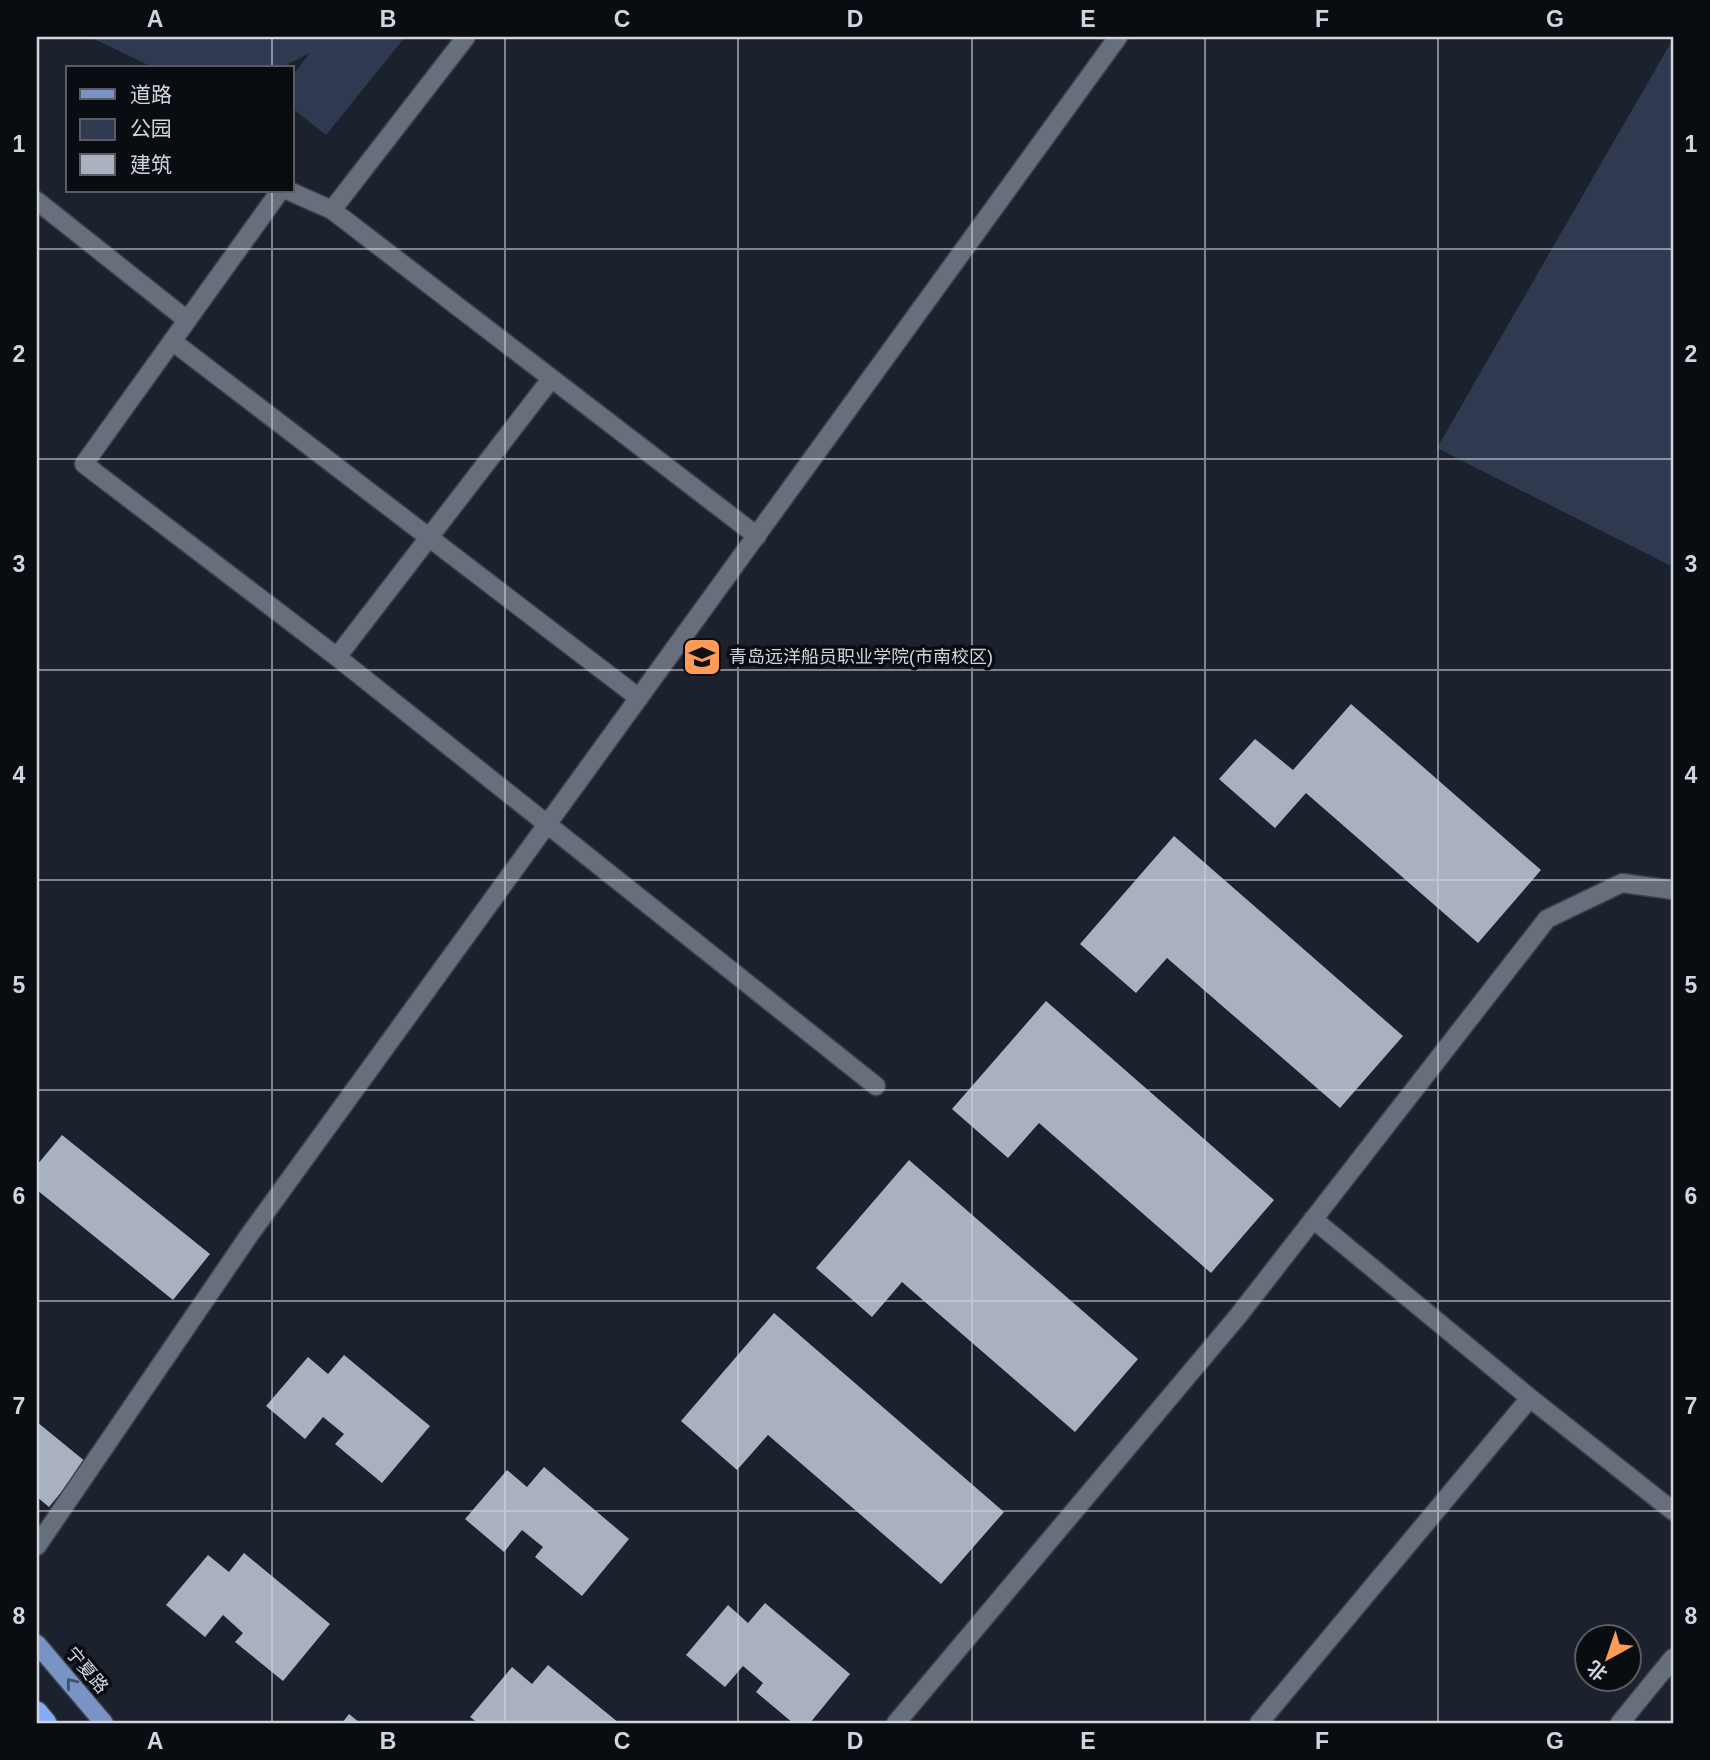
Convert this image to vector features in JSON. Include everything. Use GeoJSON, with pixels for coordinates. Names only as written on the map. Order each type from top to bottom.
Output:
{"type":"FeatureCollection","features":[{"type":"Feature","properties":{"kind":"highway"},"geometry":{"type":"LineString","coordinates":[[37,1712],[46,1723]]}},
{"type":"Feature","properties":{"kind":"main road","name":"宁夏路"},"geometry":{"type":"LineString","coordinates":[[37,1643],[104,1723]]}},
{"type":"Feature","properties":{"kind":"street"},"geometry":{"type":"LineString","coordinates":[[332,210],[466,37]]}},
{"type":"Feature","properties":{"kind":"street"},"geometry":{"type":"LineString","coordinates":[[37,1546],[250,1234],[1118,37]]}},
{"type":"Feature","properties":{"kind":"street"},"geometry":{"type":"LineString","coordinates":[[279,192],[84,464],[337,657],[876,1086]]}},
{"type":"Feature","properties":{"kind":"street"},"geometry":{"type":"LineString","coordinates":[[291,192],[332,210],[757,536]]}},
{"type":"Feature","properties":{"kind":"street"},"geometry":{"type":"LineString","coordinates":[[37,201],[187,320]]}},
{"type":"Feature","properties":{"kind":"street"},"geometry":{"type":"LineString","coordinates":[[172,341],[639,698]]}},
{"type":"Feature","properties":{"kind":"street"},"geometry":{"type":"LineString","coordinates":[[337,657],[551,379]]}},
{"type":"Feature","properties":{"kind":"street"},"geometry":{"type":"LineString","coordinates":[[896,1723],[1238,1316],[1547,919],[1622,883],[1673,890]]}},
{"type":"Feature","properties":{"kind":"street"},"geometry":{"type":"LineString","coordinates":[[1313,1219],[1673,1511]]}},
{"type":"Feature","properties":{"kind":"street"},"geometry":{"type":"LineString","coordinates":[[1259,1723],[1531,1398]]}},
{"type":"Feature","properties":{"kind":"street"},"geometry":{"type":"LineString","coordinates":[[1620,1723],[1673,1658]]}},
{"type":"Feature","properties":{"kind":"green space"},"geometry":{"type":"Polygon","coordinates":[[[90,37],[405,37],[326,135],[294,110],[294,73],[310,53],[284,66],[148,65],[90,37]]]}},
{"type":"Feature","properties":{"kind":"green space"},"geometry":{"type":"Polygon","coordinates":[[[1673,39],[1673,567],[1437,448],[1673,39]]]}},
{"type":"Feature","properties":{"kind":"building"},"geometry":{"type":"Polygon","coordinates":[[[1351,704],[1541,870],[1478,943],[1306,793],[1275,828],[1219,779],[1255,739],[1293,770],[1351,704]]]}},
{"type":"Feature","properties":{"kind":"building"},"geometry":{"type":"Polygon","coordinates":[[[1174,836],[1403,1036],[1340,1108],[1167,958],[1136,993],[1080,944],[1174,836]]]}},
{"type":"Feature","properties":{"kind":"building"},"geometry":{"type":"Polygon","coordinates":[[[1046,1001],[1274,1200],[1211,1273],[1039,1123],[1008,1158],[952,1109],[1046,1001]]]}},
{"type":"Feature","properties":{"kind":"building"},"geometry":{"type":"Polygon","coordinates":[[[62,1135],[210,1254],[173,1300],[37,1190],[37,1165],[62,1135]]]}},
{"type":"Feature","properties":{"kind":"building"},"geometry":{"type":"Polygon","coordinates":[[[909,1160],[1138,1359],[1075,1432],[902,1282],[872,1317],[816,1268],[909,1160]]]}},
{"type":"Feature","properties":{"kind":"building"},"geometry":{"type":"Polygon","coordinates":[[[774,1313],[1004,1512],[941,1584],[768,1435],[737,1470],[681,1421],[774,1313]]]}},
{"type":"Feature","properties":{"kind":"building"},"geometry":{"type":"Polygon","coordinates":[[[344,1355],[430,1426],[382,1483],[335,1444],[344,1434],[323,1417],[305,1439],[266,1406],[308,1357],[328,1374],[344,1355]]]}},
{"type":"Feature","properties":{"kind":"building"},"geometry":{"type":"Polygon","coordinates":[[[37,1422],[86,1462],[49,1507],[37,1497],[37,1422]]]}},
{"type":"Feature","properties":{"kind":"building"},"geometry":{"type":"Polygon","coordinates":[[[544,1467],[629,1539],[582,1596],[535,1557],[543,1547],[522,1530],[504,1552],[465,1519],[507,1470],[527,1487],[544,1467]]]}},
{"type":"Feature","properties":{"kind":"building"},"geometry":{"type":"Polygon","coordinates":[[[244,1553],[330,1624],[283,1681],[235,1642],[243,1633],[223,1615],[205,1637],[166,1605],[208,1555],[229,1572],[244,1553]]]}},
{"type":"Feature","properties":{"kind":"building"},"geometry":{"type":"Polygon","coordinates":[[[765,1603],[850,1674],[810,1723],[793,1723],[756,1692],[763,1683],[743,1666],[725,1687],[686,1655],[728,1605],[748,1623],[765,1603]]]}},
{"type":"Feature","properties":{"kind":"building"},"geometry":{"type":"Polygon","coordinates":[[[548,1665],[619,1723],[478,1723],[470,1717],[512,1667],[532,1684],[548,1665]]]}},
{"type":"Feature","properties":{"kind":"building"},"geometry":{"type":"Polygon","coordinates":[[[349,1714],[360,1723],[342,1723],[349,1714]]]}},
{"type":"Feature","properties":{"kind":"place","name":"青岛远洋船员职业学院(市南校区)"},"geometry":{"type":"Point","coordinates":[702,657]}}]}
